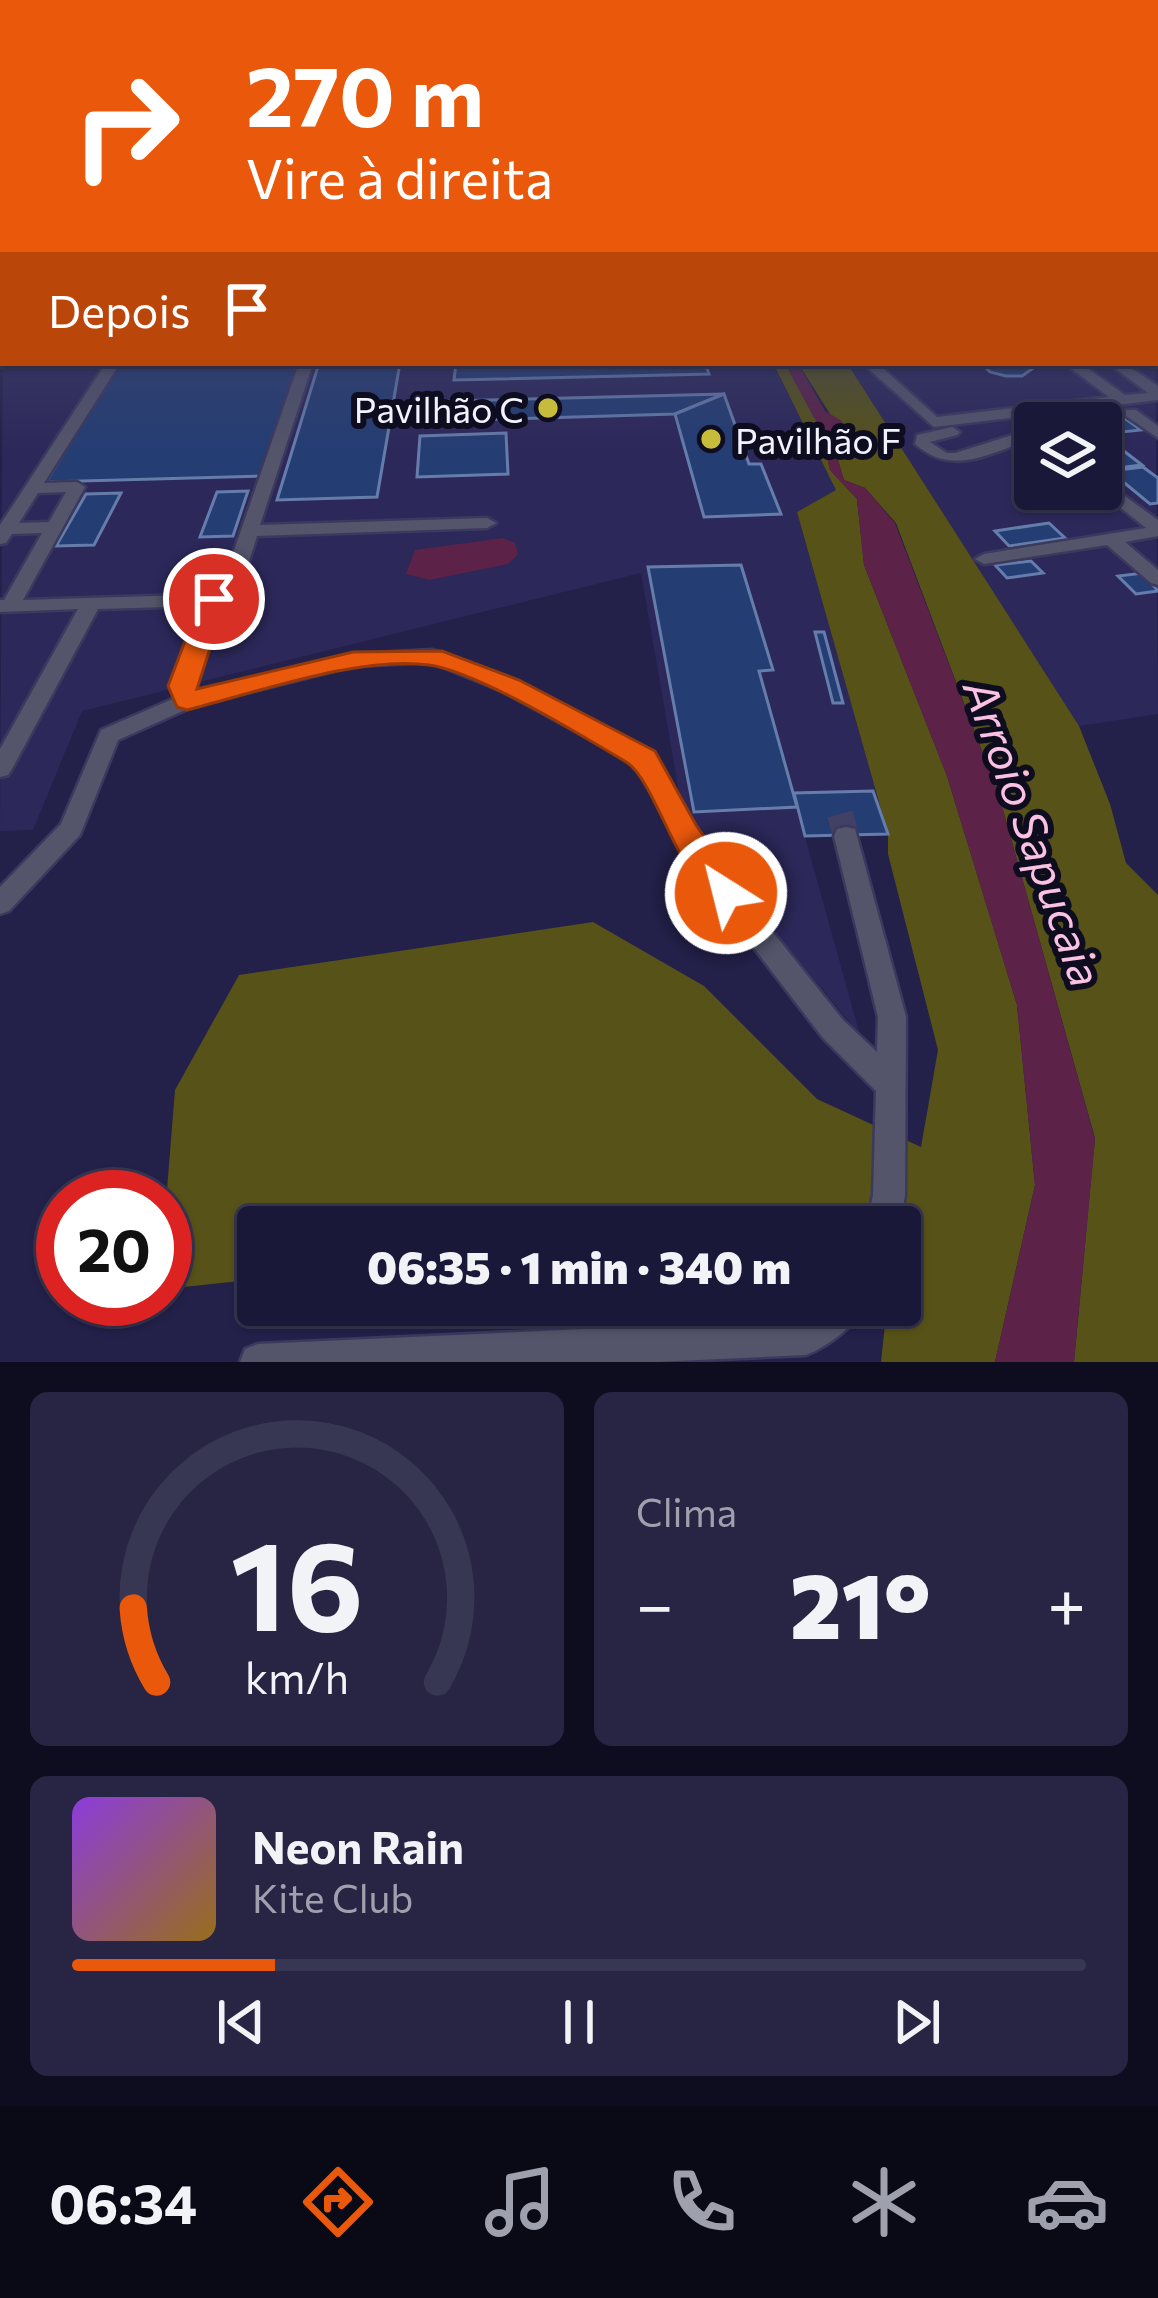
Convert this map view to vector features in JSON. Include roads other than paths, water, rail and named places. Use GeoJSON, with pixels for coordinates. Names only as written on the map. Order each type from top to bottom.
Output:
{"type":"FeatureCollection","features":[{"type":"Feature","properties":{"kind":"street"},"geometry":{"type":"LineString","coordinates":[[3,534],[111,366]]}},
{"type":"Feature","properties":{"kind":"street"},"geometry":{"type":"LineString","coordinates":[[5,606],[227,599],[305,366]]}},
{"type":"Feature","properties":{"kind":"street"},"geometry":{"type":"LineString","coordinates":[[872,366],[934,422],[1014,415]]}},
{"type":"Feature","properties":{"kind":"street"},"geometry":{"type":"LineString","coordinates":[[1075,366],[1118,402]]}},
{"type":"Feature","properties":{"kind":"street"},"geometry":{"type":"LineString","coordinates":[[1119,366],[1158,394]]}},
{"type":"Feature","properties":{"kind":"street"},"geometry":{"type":"LineString","coordinates":[[1122,405],[1158,394]]}},
{"type":"Feature","properties":{"kind":"street"},"geometry":{"type":"LineString","coordinates":[[1122,405],[1158,410]]}},
{"type":"Feature","properties":{"kind":"street"},"geometry":{"type":"LineString","coordinates":[[1122,405],[1158,433]]}},
{"type":"Feature","properties":{"kind":"street"},"geometry":{"type":"LineString","coordinates":[[1006,424],[1035,432],[956,458],[928,451],[922,438],[1006,424]]}},
{"type":"Feature","properties":{"kind":"street"},"geometry":{"type":"LineString","coordinates":[[5,606],[77,487],[33,488]]}},
{"type":"Feature","properties":{"kind":"street"},"geometry":{"type":"LineString","coordinates":[[1122,502],[1158,530]]}},
{"type":"Feature","properties":{"kind":"street"},"geometry":{"type":"LineString","coordinates":[[1125,504],[1158,513]]}},
{"type":"Feature","properties":{"kind":"street"},"geometry":{"type":"LineString","coordinates":[[250,531],[487,523]]}},
{"type":"Feature","properties":{"kind":"street"},"geometry":{"type":"LineString","coordinates":[[3,534],[55,527]]}},
{"type":"Feature","properties":{"kind":"street"},"geometry":{"type":"LineString","coordinates":[[984,559],[1081,548],[1158,530]]}},
{"type":"Feature","properties":{"kind":"street"},"geometry":{"type":"LineString","coordinates":[[1111,538],[1158,579]]}},
{"type":"Feature","properties":{"kind":"street"},"geometry":{"type":"LineString","coordinates":[[187,701],[182,686],[214,599]]}},
{"type":"Feature","properties":{"kind":"street"},"geometry":{"type":"LineString","coordinates":[[0,769],[91,604]]}},
{"type":"Feature","properties":{"kind":"street"},"geometry":{"type":"LineString","coordinates":[[0,904],[71,829],[109,735],[187,701],[353,660],[433,656],[509,686],[645,759],[700,859],[833,1029],[893,1088]]}},
{"type":"Feature","properties":{"kind":"street"},"geometry":{"type":"LineString","coordinates":[[846,836],[892,1017],[887,1206]]}},
{"type":"Feature","properties":{"kind":"street"},"geometry":{"type":"LineString","coordinates":[[258,1362],[806,1337],[820,1326]]}},
{"type":"Feature","properties":{"kind":"tunnel"},"geometry":{"type":"LineString","coordinates":[[840,814],[846,836]]}},
{"type":"Feature","properties":{"kind":"place","name":"Pavilhão C"},"geometry":{"type":"Point","coordinates":[548,408]}},
{"type":"Feature","properties":{"kind":"place","name":"Pavilhão F"},"geometry":{"type":"Point","coordinates":[711,439]}},
{"type":"Feature","properties":{"kind":"water label","name":"Arroio Sapucaia"},"geometry":{"type":"Point","coordinates":[1035,832]}}]}
